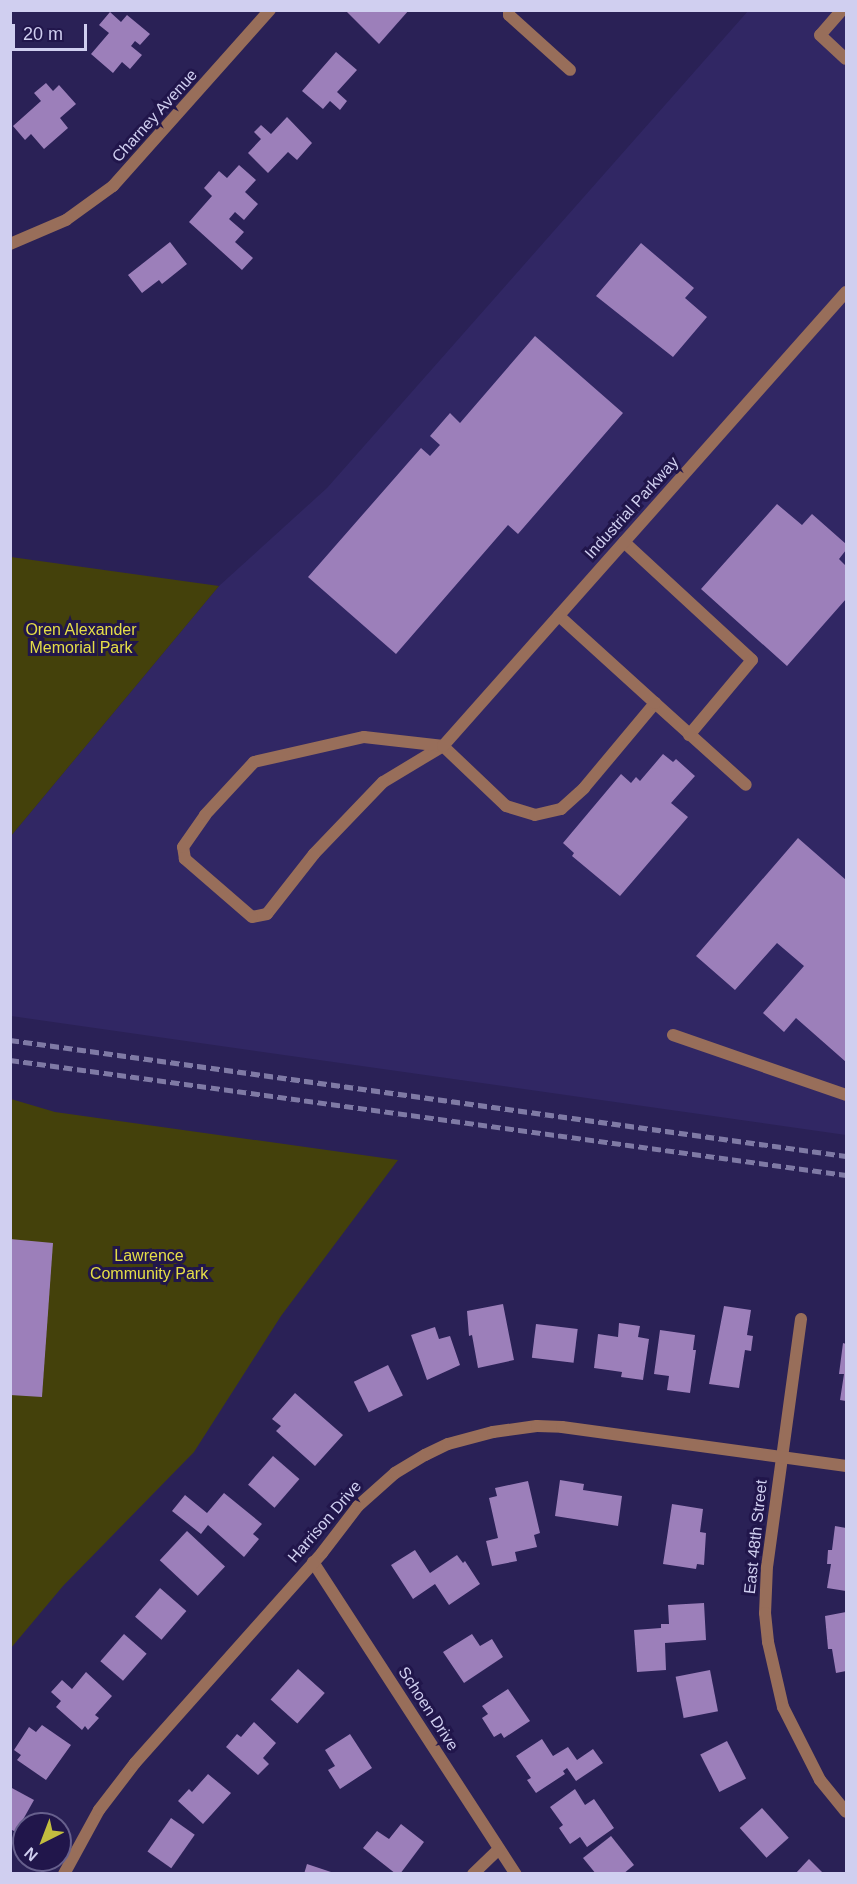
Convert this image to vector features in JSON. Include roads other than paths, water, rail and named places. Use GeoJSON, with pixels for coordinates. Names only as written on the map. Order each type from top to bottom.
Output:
{"type":"FeatureCollection","features":[{"type":"Feature","properties":{"kind":"street","name":"Charney Avenue"},"geometry":{"type":"LineString","coordinates":[[10,244],[56,225],[81,210],[130,170],[270,10]]}},
{"type":"Feature","properties":{"kind":"street"},"geometry":{"type":"LineString","coordinates":[[509,10],[509,15],[570,70]]}},
{"type":"Feature","properties":{"kind":"street"},"geometry":{"type":"LineString","coordinates":[[842,10],[820,35],[846,59]]}},
{"type":"Feature","properties":{"kind":"street","name":"Industrial Parkway"},"geometry":{"type":"LineString","coordinates":[[443,746],[364,737],[254,762],[205,815],[183,847],[185,859],[252,917],[267,914],[314,854],[383,782],[443,746],[846,292]]}},
{"type":"Feature","properties":{"kind":"street"},"geometry":{"type":"LineString","coordinates":[[624,542],[752,660],[689,735]]}},
{"type":"Feature","properties":{"kind":"street"},"geometry":{"type":"LineString","coordinates":[[559,616],[746,785]]}},
{"type":"Feature","properties":{"kind":"street"},"geometry":{"type":"LineString","coordinates":[[443,746],[506,806],[536,815],[561,809],[584,788],[655,703]]}},
{"type":"Feature","properties":{"kind":"street"},"geometry":{"type":"LineString","coordinates":[[673,1035],[846,1095]]}},
{"type":"Feature","properties":{"kind":"street","name":"East 48th Street"},"geometry":{"type":"LineString","coordinates":[[801,1319],[767,1566],[765,1613],[768,1642],[779,1696],[797,1738],[820,1780],[846,1812]]}},
{"type":"Feature","properties":{"kind":"street","name":"Harrison Drive"},"geometry":{"type":"LineString","coordinates":[[64,1874],[81,1840],[119,1782],[313,1562],[343,1523],[375,1488],[425,1455],[470,1437],[511,1428],[562,1427],[846,1466]]}},
{"type":"Feature","properties":{"kind":"street","name":"Schoen Drive"},"geometry":{"type":"LineString","coordinates":[[313,1562],[516,1874]]}},
{"type":"Feature","properties":{"kind":"street"},"geometry":{"type":"LineString","coordinates":[[473,1874],[499,1849]]}},
{"type":"Feature","properties":{"kind":"railway"},"geometry":{"type":"LineString","coordinates":[[10,1040],[846,1156]]}},
{"type":"Feature","properties":{"kind":"railway"},"geometry":{"type":"LineString","coordinates":[[10,1060],[846,1175]]}},
{"type":"Feature","properties":{"kind":"park label","name":"Oren Alexander Memorial Park"},"geometry":{"type":"Point","coordinates":[81,639]}},
{"type":"Feature","properties":{"kind":"park label","name":"Lawrence Community Park"},"geometry":{"type":"Point","coordinates":[149,1265]}}]}
